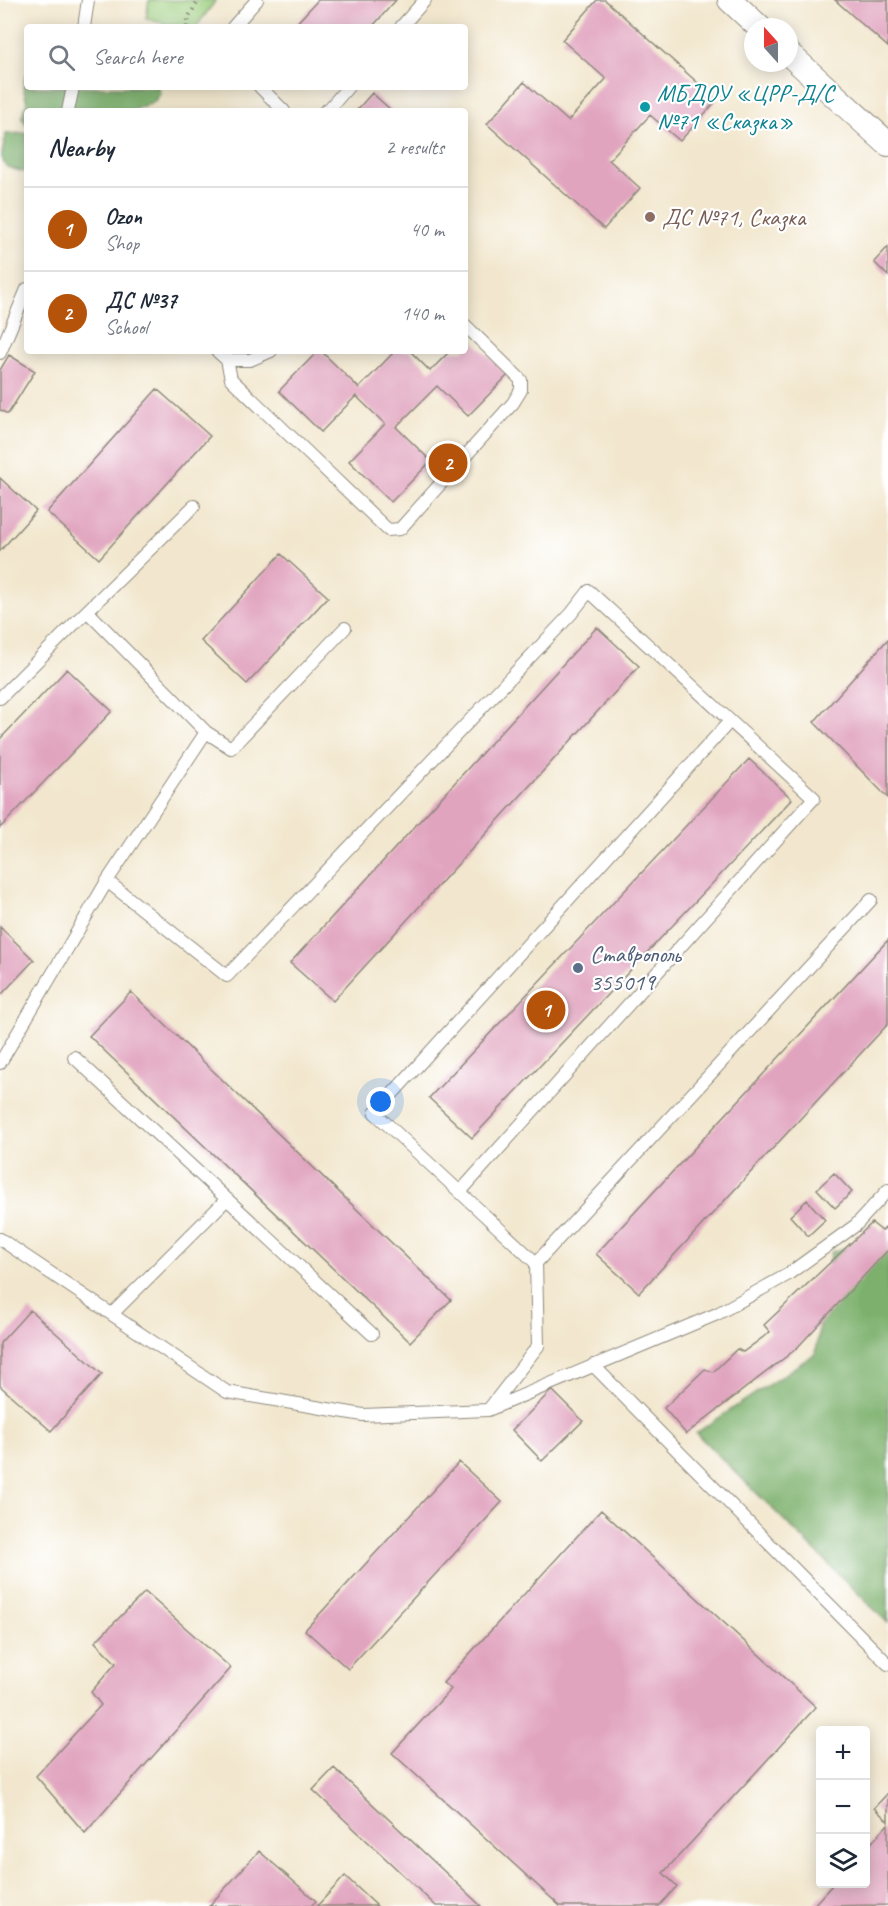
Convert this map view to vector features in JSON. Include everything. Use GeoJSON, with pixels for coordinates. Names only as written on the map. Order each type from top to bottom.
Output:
{"type":"FeatureCollection","features":[{"type":"Feature","properties":{"kind":"street"},"geometry":{"type":"LineString","coordinates":[[730,0],[749,18]]}},
{"type":"Feature","properties":{"kind":"street"},"geometry":{"type":"LineString","coordinates":[[798,62],[888,144]]}},
{"type":"Feature","properties":{"kind":"lane"},"geometry":{"type":"LineString","coordinates":[[84,24],[88,0]]}},
{"type":"Feature","properties":{"kind":"lane"},"geometry":{"type":"LineString","coordinates":[[236,24],[257,0]]}},
{"type":"Feature","properties":{"kind":"lane"},"geometry":{"type":"LineString","coordinates":[[404,24],[424,0]]}},
{"type":"Feature","properties":{"kind":"lane"},"geometry":{"type":"LineString","coordinates":[[69,108],[73,90]]}},
{"type":"Feature","properties":{"kind":"lane"},"geometry":{"type":"LineString","coordinates":[[263,90],[281,108]]}},
{"type":"Feature","properties":{"kind":"lane"},"geometry":{"type":"LineString","coordinates":[[330,108],[345,90]]}},
{"type":"Feature","properties":{"kind":"lane"},"geometry":{"type":"LineString","coordinates":[[0,353],[24,296]]}},
{"type":"Feature","properties":{"kind":"lane"},"geometry":{"type":"LineString","coordinates":[[220,354],[227,360],[231,380],[388,530],[400,529],[513,403],[521,390],[521,380],[468,329]]}},
{"type":"Feature","properties":{"kind":"lane"},"geometry":{"type":"LineString","coordinates":[[227,360],[250,360],[264,354]]}},
{"type":"Feature","properties":{"kind":"lane"},"geometry":{"type":"LineString","coordinates":[[0,698],[194,506]]}},
{"type":"Feature","properties":{"kind":"lane"},"geometry":{"type":"LineString","coordinates":[[107,880],[227,976],[571,614],[589,591],[814,798],[460,1192]]}},
{"type":"Feature","properties":{"kind":"lane"},"geometry":{"type":"LineString","coordinates":[[87,611],[206,732],[231,748],[345,628]]}},
{"type":"Feature","properties":{"kind":"lane"},"geometry":{"type":"LineString","coordinates":[[536,1263],[375,1113],[730,721]]}},
{"type":"Feature","properties":{"kind":"lane"},"geometry":{"type":"LineString","coordinates":[[0,1062],[107,880],[206,732]]}},
{"type":"Feature","properties":{"kind":"lane"},"geometry":{"type":"LineString","coordinates":[[488,1410],[538,1346],[536,1263],[871,900]]}},
{"type":"Feature","properties":{"kind":"lane"},"geometry":{"type":"LineString","coordinates":[[74,1057],[372,1334]]}},
{"type":"Feature","properties":{"kind":"lane"},"geometry":{"type":"LineString","coordinates":[[0,1239],[227,1392],[363,1415],[488,1410],[717,1314],[787,1275],[856,1225],[888,1190]]}},
{"type":"Feature","properties":{"kind":"lane"},"geometry":{"type":"LineString","coordinates":[[112,1314],[227,1199]]}},
{"type":"Feature","properties":{"kind":"lane"},"geometry":{"type":"LineString","coordinates":[[593,1365],[888,1664]]}},
{"type":"Feature","properties":{"kind":"path"},"geometry":{"type":"LineString","coordinates":[[188,24],[189,16],[200,0]]}},
{"type":"Feature","properties":{"kind":"green space"},"geometry":{"type":"Polygon","coordinates":[[[149,0],[216,0],[198,24],[167,24],[146,19],[149,0]]]}},
{"type":"Feature","properties":{"kind":"green space"},"geometry":{"type":"Polygon","coordinates":[[[24,83],[24,90],[159,90],[160,94],[154,102],[138,108],[25,108],[27,102],[23,87],[24,83]]]}},
{"type":"Feature","properties":{"kind":"green space"},"geometry":{"type":"Polygon","coordinates":[[[24,133],[24,172],[7,167],[1,158],[6,134],[24,133]]]}},
{"type":"Feature","properties":{"kind":"green space"},"geometry":{"type":"Polygon","coordinates":[[[872,1240],[888,1253],[888,1623],[696,1433],[816,1353],[831,1252],[872,1240]]]}},
{"type":"Feature","properties":{"kind":"building"},"geometry":{"type":"Polygon","coordinates":[[[318,0],[396,0],[375,24],[296,24],[318,0]]]}},
{"type":"Feature","properties":{"kind":"building","name":"МБДОУ «ЦРР-Д/С №71 «Сказка»"},"geometry":{"type":"Polygon","coordinates":[[[597,0],[605,0],[717,100],[680,141],[650,115],[609,160],[640,188],[604,229],[487,124],[524,82],[568,121],[606,79],[562,40],[597,0]]]}},
{"type":"Feature","properties":{"kind":"building"},"geometry":{"type":"Polygon","coordinates":[[[835,0],[888,0],[888,47],[835,0]]]}},
{"type":"Feature","properties":{"kind":"building"},"geometry":{"type":"Polygon","coordinates":[[[372,93],[389,108],[359,108],[372,93]]]}},
{"type":"Feature","properties":{"kind":"building"},"geometry":{"type":"Polygon","coordinates":[[[888,247],[888,276],[874,262],[888,247]]]}},
{"type":"Feature","properties":{"kind":"building"},"geometry":{"type":"Polygon","coordinates":[[[468,336],[508,375],[468,416],[437,386],[396,427],[431,461],[391,502],[349,461],[385,424],[356,396],[321,432],[279,391],[315,354],[324,354],[359,388],[392,354],[413,354],[430,371],[447,354],[468,354],[468,336]]]}},
{"type":"Feature","properties":{"kind":"building"},"geometry":{"type":"Polygon","coordinates":[[[9,355],[35,371],[8,414],[0,410],[0,370],[9,355]]]}},
{"type":"Feature","properties":{"kind":"building"},"geometry":{"type":"Polygon","coordinates":[[[157,389],[210,436],[99,559],[47,512],[157,389]]]}},
{"type":"Feature","properties":{"kind":"building"},"geometry":{"type":"Polygon","coordinates":[[[0,478],[36,511],[0,551],[0,478]]]}},
{"type":"Feature","properties":{"kind":"building"},"geometry":{"type":"Polygon","coordinates":[[[281,554],[328,597],[247,684],[201,641],[281,554]]]}},
{"type":"Feature","properties":{"kind":"building"},"geometry":{"type":"Polygon","coordinates":[[[597,627],[639,666],[333,1001],[290,963],[597,627]]]}},
{"type":"Feature","properties":{"kind":"building"},"geometry":{"type":"Polygon","coordinates":[[[888,639],[888,798],[814,722],[888,639]]]}},
{"type":"Feature","properties":{"kind":"building"},"geometry":{"type":"Polygon","coordinates":[[[67,669],[112,711],[0,828],[0,739],[67,669]]]}},
{"type":"Feature","properties":{"kind":"building"},"geometry":{"type":"Polygon","coordinates":[[[749,759],[792,799],[472,1138],[429,1098],[749,759]]]}},
{"type":"Feature","properties":{"kind":"building"},"geometry":{"type":"Polygon","coordinates":[[[0,927],[34,960],[0,996],[0,927]]]}},
{"type":"Feature","properties":{"kind":"building"},"geometry":{"type":"Polygon","coordinates":[[[888,940],[888,1024],[639,1293],[596,1254],[888,940]]]}},
{"type":"Feature","properties":{"kind":"building"},"geometry":{"type":"Polygon","coordinates":[[[131,992],[451,1300],[410,1342],[89,1036],[131,992]]]}},
{"type":"Feature","properties":{"kind":"building"},"geometry":{"type":"Polygon","coordinates":[[[834,1173],[852,1192],[835,1208],[817,1189],[834,1173]]]}},
{"type":"Feature","properties":{"kind":"building"},"geometry":{"type":"Polygon","coordinates":[[[807,1200],[825,1220],[808,1236],[790,1216],[807,1200]]]}},
{"type":"Feature","properties":{"kind":"building"},"geometry":{"type":"Polygon","coordinates":[[[872,1223],[882,1231],[888,1225],[888,1250],[796,1349],[686,1434],[664,1408],[705,1369],[713,1372],[737,1349],[743,1352],[770,1332],[764,1325],[872,1223]]]}},
{"type":"Feature","properties":{"kind":"building"},"geometry":{"type":"Polygon","coordinates":[[[30,1310],[102,1374],[51,1431],[0,1386],[0,1343],[30,1310]]]}},
{"type":"Feature","properties":{"kind":"building"},"geometry":{"type":"Polygon","coordinates":[[[552,1390],[583,1421],[542,1461],[512,1430],[552,1390]]]}},
{"type":"Feature","properties":{"kind":"building"},"geometry":{"type":"Polygon","coordinates":[[[459,1462],[502,1502],[348,1669],[305,1630],[459,1462]]]}},
{"type":"Feature","properties":{"kind":"building"},"geometry":{"type":"Polygon","coordinates":[[[601,1510],[816,1707],[663,1873],[677,1886],[659,1906],[560,1906],[392,1753],[451,1689],[443,1683],[601,1510]]]}},
{"type":"Feature","properties":{"kind":"building"},"geometry":{"type":"Polygon","coordinates":[[[145,1592],[231,1668],[85,1833],[36,1776],[101,1705],[91,1692],[116,1663],[95,1642],[145,1592]]]}},
{"type":"Feature","properties":{"kind":"building"},"geometry":{"type":"Polygon","coordinates":[[[334,1768],[481,1906],[436,1906],[313,1790],[334,1768]]]}},
{"type":"Feature","properties":{"kind":"building"},"geometry":{"type":"Polygon","coordinates":[[[888,1793],[888,1821],[874,1808],[888,1793]]]}},
{"type":"Feature","properties":{"kind":"building"},"geometry":{"type":"Polygon","coordinates":[[[888,1824],[888,1905],[813,1906],[829,1888],[870,1888],[870,1844],[888,1824]]]}},
{"type":"Feature","properties":{"kind":"building"},"geometry":{"type":"Polygon","coordinates":[[[259,1851],[316,1901],[311,1906],[209,1906],[259,1851]]]}},
{"type":"Feature","properties":{"kind":"building"},"geometry":{"type":"Polygon","coordinates":[[[345,1876],[377,1906],[317,1906],[345,1876]]]}},
{"type":"Feature","properties":{"kind":"place","name":"МБДОУ «ЦРР-Д/С №71 «Сказка»"},"geometry":{"type":"Point","coordinates":[645,107]}},
{"type":"Feature","properties":{"kind":"place","name":"ДС №71, Сказка"},"geometry":{"type":"Point","coordinates":[650,217]}},
{"type":"Feature","properties":{"kind":"place","name":"ДС №37"},"geometry":{"type":"Point","coordinates":[448,463]}},
{"type":"Feature","properties":{"kind":"place","name":"Ставрополь 355019"},"geometry":{"type":"Point","coordinates":[578,968]}},
{"type":"Feature","properties":{"kind":"place","name":"Ozon"},"geometry":{"type":"Point","coordinates":[546,1010]}}]}
